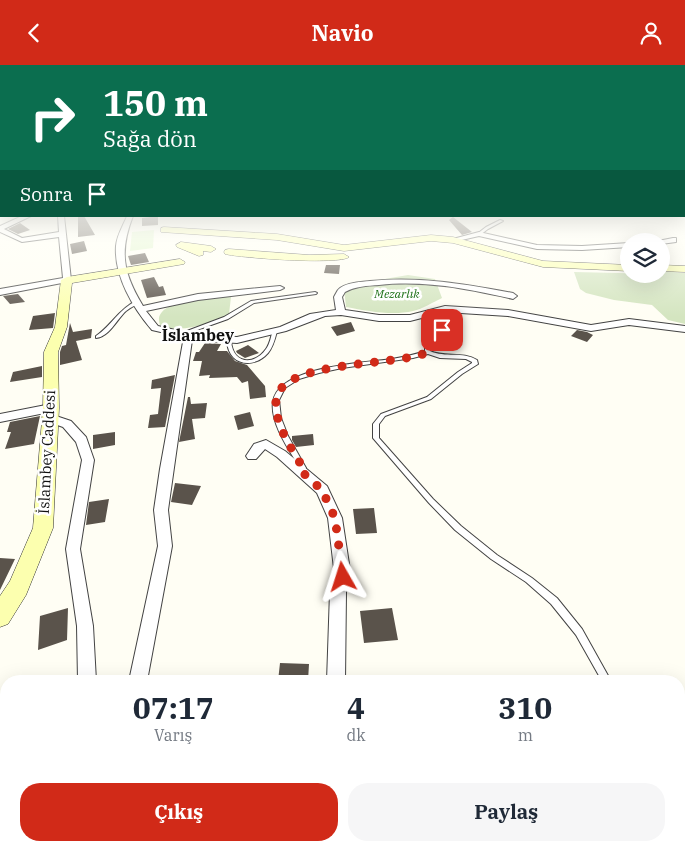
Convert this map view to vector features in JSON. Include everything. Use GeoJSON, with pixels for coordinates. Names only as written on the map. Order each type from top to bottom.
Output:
{"type":"FeatureCollection","features":[{"type":"Feature","properties":{"kind":"street"},"geometry":{"type":"LineString","coordinates":[[65,244],[67,280]]}},
{"type":"Feature","properties":{"kind":"street"},"geometry":{"type":"LineString","coordinates":[[121,244],[123,271],[140,305],[155,328],[183,335],[229,341],[246,339],[276,331],[313,316],[341,312],[379,318],[410,318],[445,309],[485,311],[591,328],[629,322],[685,329]]}},
{"type":"Feature","properties":{"kind":"street"},"geometry":{"type":"LineString","coordinates":[[177,244],[207,253]]}},
{"type":"Feature","properties":{"kind":"street"},"geometry":{"type":"LineString","coordinates":[[318,244],[344,248],[382,244]]}},
{"type":"Feature","properties":{"kind":"street"},"geometry":{"type":"LineString","coordinates":[[0,291],[180,262],[207,253],[229,252],[309,258],[339,257],[413,244]]}},
{"type":"Feature","properties":{"kind":"street"},"geometry":{"type":"LineString","coordinates":[[467,244],[542,264],[620,268]]}},
{"type":"Feature","properties":{"kind":"street"},"geometry":{"type":"LineString","coordinates":[[522,244],[537,247],[582,248],[620,246]]}},
{"type":"Feature","properties":{"kind":"street"},"geometry":{"type":"LineString","coordinates":[[670,269],[685,269]]}},
{"type":"Feature","properties":{"kind":"street","name":"İslambey Caddesi"},"geometry":{"type":"LineString","coordinates":[[0,616],[18,587],[43,528],[50,413],[51,352],[62,327],[67,280]]}},
{"type":"Feature","properties":{"kind":"street"},"geometry":{"type":"LineString","coordinates":[[341,312],[338,297],[342,290],[354,285],[399,280],[447,283],[513,296]]}},
{"type":"Feature","properties":{"kind":"street"},"geometry":{"type":"LineString","coordinates":[[140,305],[280,288]]}},
{"type":"Feature","properties":{"kind":"street"},"geometry":{"type":"LineString","coordinates":[[139,675],[165,546],[162,502],[188,342],[183,335]]}},
{"type":"Feature","properties":{"kind":"street"},"geometry":{"type":"LineString","coordinates":[[0,419],[50,413],[67,424],[82,440],[88,460],[73,549],[85,626],[87,675]]}},
{"type":"Feature","properties":{"kind":"street"},"geometry":{"type":"LineString","coordinates":[[252,456],[258,447],[266,444],[281,454],[322,490],[335,518],[343,577],[338,592],[336,675]]}},
{"type":"Feature","properties":{"kind":"lane"},"geometry":{"type":"LineString","coordinates":[[183,335],[226,318],[253,302],[315,293]]}},
{"type":"Feature","properties":{"kind":"lane"},"geometry":{"type":"LineString","coordinates":[[98,337],[107,331],[127,307],[140,305]]}},
{"type":"Feature","properties":{"kind":"lane"},"geometry":{"type":"LineString","coordinates":[[428,352],[427,346],[440,333],[443,324],[435,311]]}},
{"type":"Feature","properties":{"kind":"lane"},"geometry":{"type":"LineString","coordinates":[[229,341],[229,350],[234,357],[248,362],[265,353],[271,345],[276,331]]}},
{"type":"Feature","properties":{"kind":"lane"},"geometry":{"type":"LineString","coordinates":[[301,471],[303,468],[285,437],[279,418],[276,400],[283,387],[302,376],[323,369],[401,360],[428,352],[448,358],[469,357],[476,362],[434,395],[383,415],[375,428],[376,438],[431,501],[458,528],[554,601],[579,632],[604,675]]}},
{"type":"Feature","properties":{"kind":"green space"},"geometry":{"type":"Polygon","coordinates":[[[131,244],[153,244],[153,248],[130,251],[131,244]]]}},
{"type":"Feature","properties":{"kind":"green space"},"geometry":{"type":"Polygon","coordinates":[[[574,272],[620,273],[620,283],[670,283],[670,272],[685,273],[685,324],[668,320],[652,305],[614,300],[586,293],[580,289],[574,272]]]}},
{"type":"Feature","properties":{"kind":"green space","name":"Mezarlık"},"geometry":{"type":"Polygon","coordinates":[[[408,275],[435,279],[442,298],[420,309],[397,313],[346,307],[344,288],[349,285],[408,275]]]}},
{"type":"Feature","properties":{"kind":"green space"},"geometry":{"type":"Polygon","coordinates":[[[223,295],[231,297],[229,314],[195,327],[168,328],[160,325],[160,317],[164,310],[172,305],[194,299],[223,295]]]}},
{"type":"Feature","properties":{"kind":"building"},"geometry":{"type":"Polygon","coordinates":[[[70,244],[85,244],[87,251],[72,254],[70,244]]]}},
{"type":"Feature","properties":{"kind":"building"},"geometry":{"type":"Polygon","coordinates":[[[145,253],[149,262],[131,265],[128,256],[145,253]]]}},
{"type":"Feature","properties":{"kind":"building"},"geometry":{"type":"Polygon","coordinates":[[[326,265],[340,265],[339,274],[324,273],[326,265]]]}},
{"type":"Feature","properties":{"kind":"building"},"geometry":{"type":"Polygon","coordinates":[[[154,277],[159,287],[163,286],[166,295],[147,298],[141,280],[154,277]]]}},
{"type":"Feature","properties":{"kind":"building"},"geometry":{"type":"Polygon","coordinates":[[[18,294],[25,302],[10,304],[3,296],[18,294]]]}},
{"type":"Feature","properties":{"kind":"building"},"geometry":{"type":"Polygon","coordinates":[[[55,313],[53,328],[29,330],[33,316],[55,313]]]}},
{"type":"Feature","properties":{"kind":"building"},"geometry":{"type":"Polygon","coordinates":[[[351,322],[355,331],[337,336],[331,327],[351,322]]]}},
{"type":"Feature","properties":{"kind":"building"},"geometry":{"type":"Polygon","coordinates":[[[70,323],[73,332],[92,329],[91,338],[76,341],[82,360],[60,365],[60,352],[62,346],[66,345],[70,323]]]}},
{"type":"Feature","properties":{"kind":"building"},"geometry":{"type":"Polygon","coordinates":[[[577,330],[593,335],[587,342],[571,336],[577,330]]]}},
{"type":"Feature","properties":{"kind":"building"},"geometry":{"type":"Polygon","coordinates":[[[205,343],[221,344],[217,351],[227,351],[235,361],[247,365],[265,386],[266,397],[250,399],[248,381],[242,383],[237,377],[209,378],[210,375],[199,376],[202,361],[193,361],[196,352],[199,352],[205,343]]]}},
{"type":"Feature","properties":{"kind":"building"},"geometry":{"type":"Polygon","coordinates":[[[248,345],[259,353],[245,358],[237,353],[236,351],[248,345]]]}},
{"type":"Feature","properties":{"kind":"building"},"geometry":{"type":"Polygon","coordinates":[[[42,366],[42,377],[10,382],[13,372],[42,366]]]}},
{"type":"Feature","properties":{"kind":"building"},"geometry":{"type":"Polygon","coordinates":[[[175,375],[165,427],[148,428],[150,415],[158,414],[161,388],[151,389],[152,380],[175,375]]]}},
{"type":"Feature","properties":{"kind":"building"},"geometry":{"type":"Polygon","coordinates":[[[188,397],[190,397],[191,404],[207,403],[205,418],[192,419],[195,439],[179,442],[188,397]]]}},
{"type":"Feature","properties":{"kind":"building"},"geometry":{"type":"Polygon","coordinates":[[[250,412],[254,426],[238,430],[234,416],[250,412]]]}},
{"type":"Feature","properties":{"kind":"building"},"geometry":{"type":"Polygon","coordinates":[[[40,416],[34,444],[5,449],[11,432],[7,432],[10,422],[40,416]]]}},
{"type":"Feature","properties":{"kind":"building"},"geometry":{"type":"Polygon","coordinates":[[[115,432],[115,445],[93,449],[93,435],[115,432]]]}},
{"type":"Feature","properties":{"kind":"building"},"geometry":{"type":"Polygon","coordinates":[[[313,434],[314,445],[296,447],[292,440],[292,436],[313,434]]]}},
{"type":"Feature","properties":{"kind":"building"},"geometry":{"type":"Polygon","coordinates":[[[175,483],[201,486],[192,505],[171,502],[175,483]]]}},
{"type":"Feature","properties":{"kind":"building"},"geometry":{"type":"Polygon","coordinates":[[[109,499],[105,522],[86,525],[89,502],[109,499]]]}},
{"type":"Feature","properties":{"kind":"building"},"geometry":{"type":"Polygon","coordinates":[[[374,508],[377,533],[356,534],[353,509],[374,508]]]}},
{"type":"Feature","properties":{"kind":"building"},"geometry":{"type":"Polygon","coordinates":[[[0,558],[15,559],[0,590],[0,558]]]}},
{"type":"Feature","properties":{"kind":"building"},"geometry":{"type":"Polygon","coordinates":[[[68,608],[67,640],[38,650],[40,616],[68,608]]]}},
{"type":"Feature","properties":{"kind":"building"},"geometry":{"type":"Polygon","coordinates":[[[392,608],[398,640],[364,643],[360,611],[392,608]]]}},
{"type":"Feature","properties":{"kind":"building"},"geometry":{"type":"Polygon","coordinates":[[[280,663],[309,664],[308,675],[279,675],[280,663]]]}},
{"type":"Feature","properties":{"kind":"district","name":"İslambey"},"geometry":{"type":"Point","coordinates":[198,335]}},
{"type":"Feature","properties":{"kind":"route"},"geometry":{"type":"LineString","coordinates":[[343,577],[335,518],[322,490],[301,471],[303,468],[285,437],[276,404],[278,395],[283,387],[291,381],[315,371],[409,359],[422,355],[428,352],[426,350],[427,346],[438,337],[442,330]]}}]}
